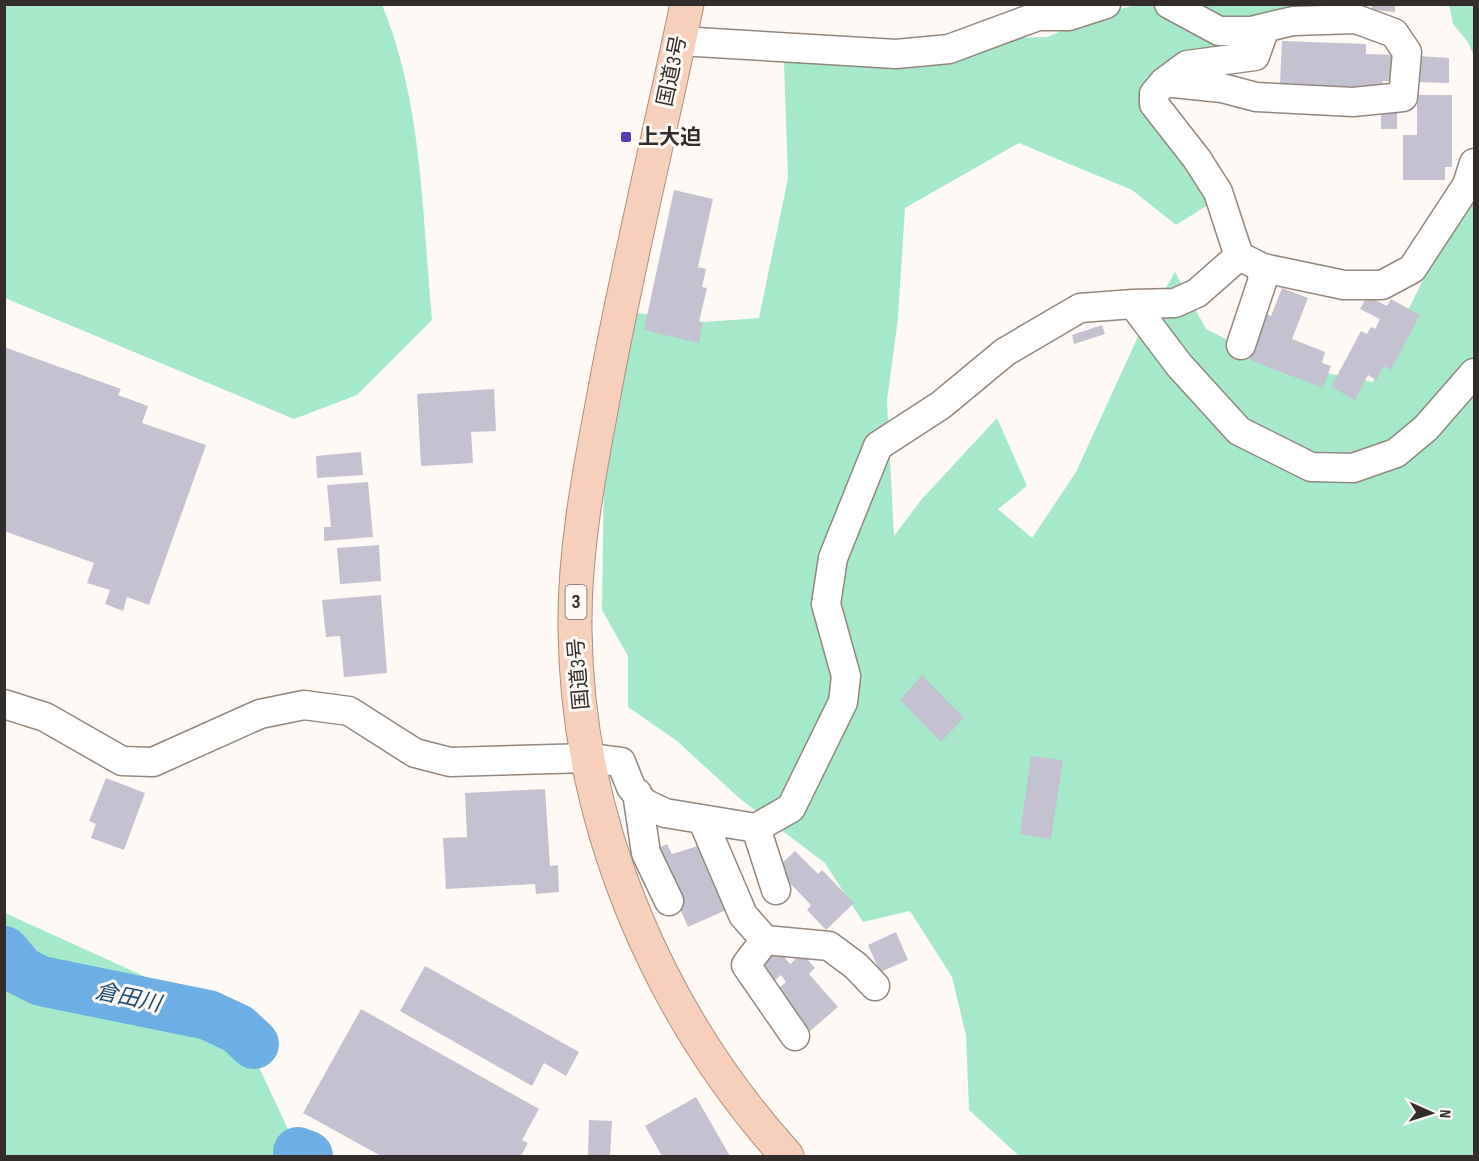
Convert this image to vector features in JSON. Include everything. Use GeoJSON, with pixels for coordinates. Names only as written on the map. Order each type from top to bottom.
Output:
{"type":"FeatureCollection","features":[{"type":"Feature","properties":{"kind":"highway","name":"国道3号"},"geometry":{"type":"LineString","coordinates":[[687,4],[618,317],[580,542],[575,628],[578,693],[599,805],[622,883],[648,949],[683,1016],[728,1085],[787,1156]]}},
{"type":"Feature","properties":{"kind":"street"},"geometry":{"type":"LineString","coordinates":[[679,41],[896,54],[949,49],[1040,10],[1069,16],[1106,4]]}},
{"type":"Feature","properties":{"kind":"street"},"geometry":{"type":"LineString","coordinates":[[1164,82],[1222,88],[1256,97],[1353,102],[1403,97],[1407,52],[1394,33],[1356,19],[1293,21],[1251,31],[1219,31],[1169,4]]}},
{"type":"Feature","properties":{"kind":"street"},"geometry":{"type":"LineString","coordinates":[[1241,345],[1262,282],[1218,192],[1197,159],[1154,104],[1154,94],[1164,82],[1187,65],[1256,56],[1265,28]]}},
{"type":"Feature","properties":{"kind":"street"},"geometry":{"type":"LineString","coordinates":[[4,704],[45,717],[122,761],[153,762],[260,714],[304,705],[349,711],[415,753],[450,762],[589,758],[621,762],[636,793],[644,803],[665,813],[756,828],[791,808],[843,702],[846,676],[826,604],[833,558],[878,446],[941,405],[1005,352],[1080,308],[1175,303],[1251,262],[1344,285],[1382,285],[1412,269],[1467,185],[1474,163]]}},
{"type":"Feature","properties":{"kind":"street"},"geometry":{"type":"LineString","coordinates":[[1133,304],[1179,365],[1239,431],[1311,467],[1353,468],[1396,453],[1426,428],[1474,372]]}},
{"type":"Feature","properties":{"kind":"street"},"geometry":{"type":"LineString","coordinates":[[636,793],[646,853],[669,901]]}},
{"type":"Feature","properties":{"kind":"street"},"geometry":{"type":"LineString","coordinates":[[702,819],[743,915],[765,940],[829,946],[856,966],[875,986]]}},
{"type":"Feature","properties":{"kind":"street"},"geometry":{"type":"LineString","coordinates":[[756,828],[776,890]]}},
{"type":"Feature","properties":{"kind":"street"},"geometry":{"type":"LineString","coordinates":[[765,940],[746,965],[795,1036]]}},
{"type":"Feature","properties":{"kind":"green space"},"geometry":{"type":"Polygon","coordinates":[[[4,5],[382,5],[396,42],[413,120],[423,200],[432,320],[357,395],[294,419],[5,298],[4,5]]]}},
{"type":"Feature","properties":{"kind":"green space"},"geometry":{"type":"Polygon","coordinates":[[[1136,5],[1160,6],[1253,39],[1155,78],[1189,161],[1211,203],[1176,225],[1132,190],[1019,143],[905,208],[898,318],[887,401],[894,536],[921,500],[997,418],[1027,486],[998,509],[1032,538],[1076,472],[1141,330],[1175,272],[1206,329],[1271,362],[1373,382],[1442,241],[1474,195],[1474,1156],[1019,1156],[969,1110],[966,1035],[952,977],[910,911],[863,922],[825,863],[739,798],[677,741],[628,707],[628,656],[602,610],[604,464],[637,313],[705,322],[759,318],[788,178],[784,63],[913,56],[1006,38],[1047,37],[1109,12],[1136,5]]]}},
{"type":"Feature","properties":{"kind":"green space"},"geometry":{"type":"Polygon","coordinates":[[[1188,5],[1323,5],[1253,23],[1224,23],[1188,5]]]}},
{"type":"Feature","properties":{"kind":"green space"},"geometry":{"type":"Polygon","coordinates":[[[1449,5],[1474,5],[1474,57],[1468,42],[1453,24],[1449,5]]]}},
{"type":"Feature","properties":{"kind":"green space"},"geometry":{"type":"Polygon","coordinates":[[[5,913],[236,1018],[293,1140],[306,1156],[5,1156],[5,913]]]}},
{"type":"Feature","properties":{"kind":"building"},"geometry":{"type":"Polygon","coordinates":[[[1372,4],[1395,4],[1395,12],[1371,10],[1372,4]]]}},
{"type":"Feature","properties":{"kind":"building"},"geometry":{"type":"Polygon","coordinates":[[[1282,41],[1366,44],[1366,54],[1394,55],[1393,81],[1383,81],[1382,88],[1280,84],[1282,41]]]}},
{"type":"Feature","properties":{"kind":"building"},"geometry":{"type":"Polygon","coordinates":[[[1418,56],[1449,58],[1449,83],[1416,82],[1418,56]]]}},
{"type":"Feature","properties":{"kind":"building"},"geometry":{"type":"Polygon","coordinates":[[[1417,95],[1452,95],[1452,167],[1445,167],[1445,180],[1403,180],[1403,135],[1417,135],[1417,95]]]}},
{"type":"Feature","properties":{"kind":"building"},"geometry":{"type":"Polygon","coordinates":[[[1381,111],[1397,111],[1397,129],[1381,129],[1381,111]]]}},
{"type":"Feature","properties":{"kind":"building"},"geometry":{"type":"Polygon","coordinates":[[[674,190],[713,199],[698,267],[706,269],[702,287],[707,288],[699,322],[703,323],[699,343],[644,330],[674,190]]]}},
{"type":"Feature","properties":{"kind":"building"},"geometry":{"type":"Polygon","coordinates":[[[1282,288],[1308,298],[1292,339],[1325,352],[1322,363],[1331,366],[1323,388],[1250,360],[1267,314],[1271,316],[1282,288]]]}},
{"type":"Feature","properties":{"kind":"building"},"geometry":{"type":"Polygon","coordinates":[[[1367,296],[1387,306],[1391,299],[1420,315],[1391,370],[1384,366],[1376,380],[1368,375],[1355,400],[1331,387],[1361,331],[1367,334],[1371,327],[1375,329],[1380,319],[1360,309],[1367,296]]]}},
{"type":"Feature","properties":{"kind":"building"},"geometry":{"type":"Polygon","coordinates":[[[1102,325],[1105,334],[1074,344],[1072,335],[1102,325]]]}},
{"type":"Feature","properties":{"kind":"building"},"geometry":{"type":"Polygon","coordinates":[[[4,347],[121,389],[118,395],[148,406],[142,423],[206,445],[149,605],[127,597],[123,611],[105,604],[110,590],[87,583],[94,563],[4,531],[4,347]]]}},
{"type":"Feature","properties":{"kind":"building"},"geometry":{"type":"Polygon","coordinates":[[[494,389],[496,431],[471,432],[473,463],[421,466],[417,394],[494,389]]]}},
{"type":"Feature","properties":{"kind":"building"},"geometry":{"type":"Polygon","coordinates":[[[361,452],[363,475],[317,478],[316,456],[361,452]]]}},
{"type":"Feature","properties":{"kind":"building"},"geometry":{"type":"Polygon","coordinates":[[[368,482],[373,537],[324,541],[324,527],[331,527],[327,485],[368,482]]]}},
{"type":"Feature","properties":{"kind":"building"},"geometry":{"type":"Polygon","coordinates":[[[379,545],[381,581],[340,584],[337,548],[379,545]]]}},
{"type":"Feature","properties":{"kind":"building"},"geometry":{"type":"Polygon","coordinates":[[[381,595],[387,673],[344,677],[340,636],[326,637],[322,600],[381,595]]]}},
{"type":"Feature","properties":{"kind":"building"},"geometry":{"type":"Polygon","coordinates":[[[922,675],[964,718],[941,742],[900,700],[922,675]]]}},
{"type":"Feature","properties":{"kind":"building"},"geometry":{"type":"Polygon","coordinates":[[[1031,756],[1063,760],[1051,839],[1020,834],[1031,756]]]}},
{"type":"Feature","properties":{"kind":"building"},"geometry":{"type":"Polygon","coordinates":[[[106,778],[145,793],[124,850],[91,838],[96,824],[89,821],[106,778]]]}},
{"type":"Feature","properties":{"kind":"building"},"geometry":{"type":"Polygon","coordinates":[[[545,789],[550,866],[558,865],[559,892],[536,894],[535,884],[446,889],[443,838],[467,837],[465,793],[545,789]]]}},
{"type":"Feature","properties":{"kind":"building"},"geometry":{"type":"Polygon","coordinates":[[[667,844],[672,854],[698,846],[726,910],[688,927],[654,850],[667,844]]]}},
{"type":"Feature","properties":{"kind":"building"},"geometry":{"type":"Polygon","coordinates":[[[795,851],[818,874],[822,870],[854,903],[826,930],[807,910],[811,905],[776,869],[795,851]]]}},
{"type":"Feature","properties":{"kind":"building"},"geometry":{"type":"Polygon","coordinates":[[[896,932],[908,960],[880,972],[868,945],[896,932]]]}},
{"type":"Feature","properties":{"kind":"building"},"geometry":{"type":"Polygon","coordinates":[[[773,944],[790,964],[802,953],[815,968],[809,974],[838,1007],[809,1032],[774,993],[786,982],[781,975],[769,985],[751,964],[773,944]]]}},
{"type":"Feature","properties":{"kind":"building"},"geometry":{"type":"Polygon","coordinates":[[[425,966],[579,1052],[566,1076],[544,1063],[532,1086],[400,1011],[425,966]]]}},
{"type":"Feature","properties":{"kind":"building"},"geometry":{"type":"Polygon","coordinates":[[[361,1009],[539,1109],[522,1140],[528,1143],[521,1156],[381,1156],[303,1113],[361,1009]]]}},
{"type":"Feature","properties":{"kind":"building"},"geometry":{"type":"Polygon","coordinates":[[[696,1097],[730,1156],[662,1156],[645,1126],[696,1097]]]}},
{"type":"Feature","properties":{"kind":"building"},"geometry":{"type":"Polygon","coordinates":[[[589,1120],[612,1121],[610,1156],[588,1156],[589,1120]]]}},
{"type":"Feature","properties":{"kind":"waterway","name":"倉田川"},"geometry":{"type":"LineString","coordinates":[[4,951],[21,971],[41,981],[208,1015],[238,1029],[254,1044]]}},
{"type":"Feature","properties":{"kind":"waterway","name":"倉田川"},"geometry":{"type":"LineString","coordinates":[[298,1152],[308,1156]]}},
{"type":"Feature","properties":{"kind":"place","name":"上大迫"},"geometry":{"type":"Point","coordinates":[626,137]}}]}
